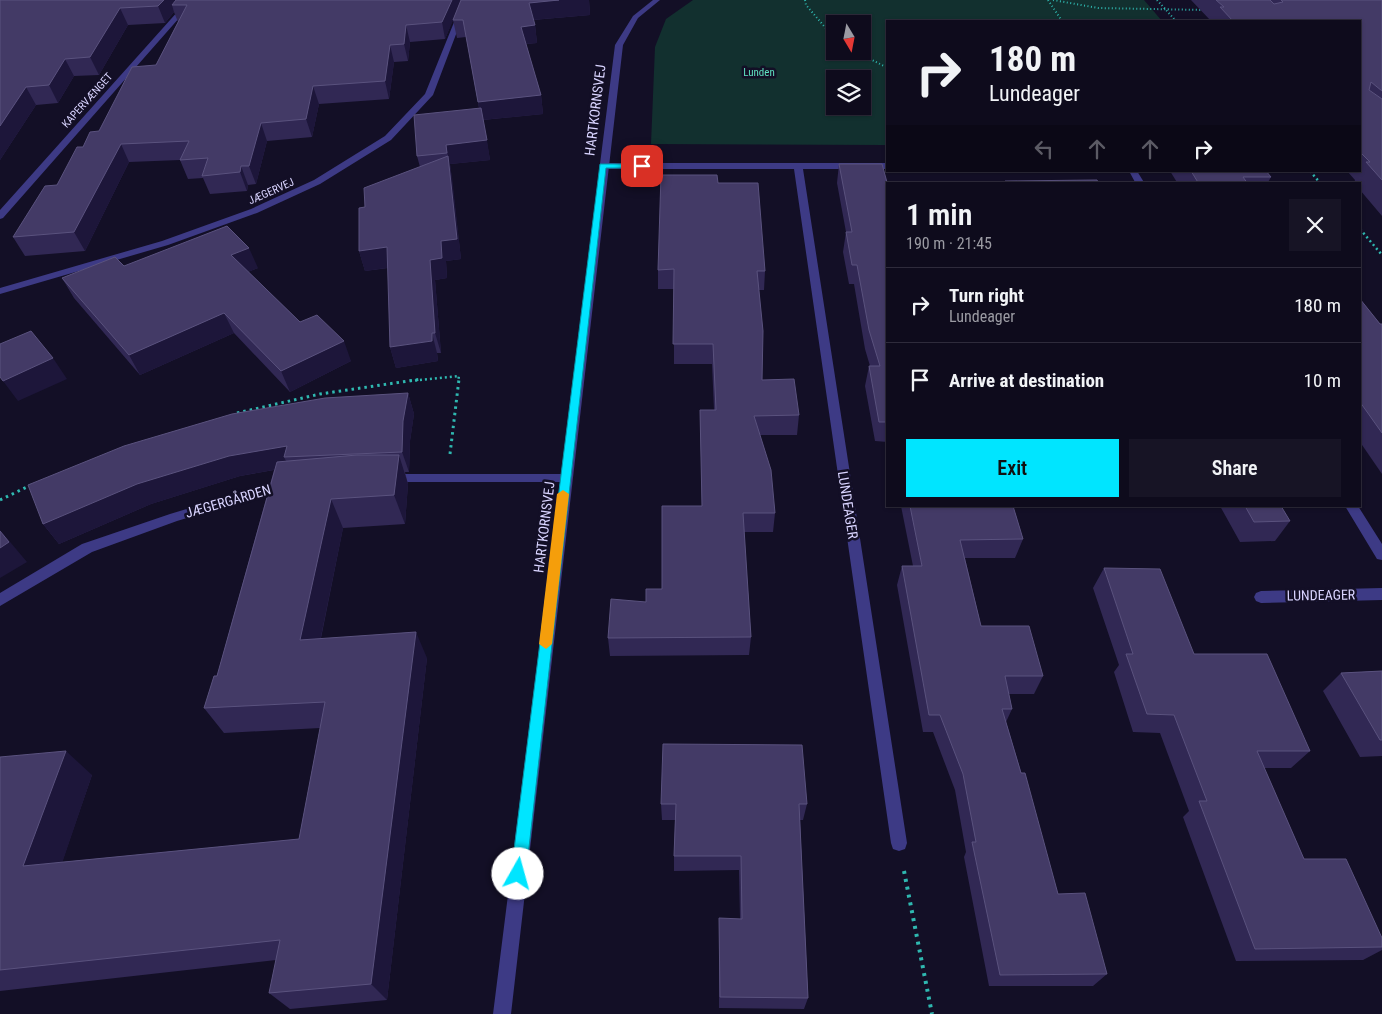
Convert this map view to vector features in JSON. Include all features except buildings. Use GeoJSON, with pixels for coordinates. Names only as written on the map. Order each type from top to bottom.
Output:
{"type":"FeatureCollection","features":[{"type":"Feature","properties":{"kind":"street","name":"KAPERVÆNGET"},"geometry":{"type":"LineString","coordinates":[[0,216],[192,0]]}},
{"type":"Feature","properties":{"kind":"street","name":"JÆGERVEJ"},"geometry":{"type":"LineString","coordinates":[[0,291],[165,243],[254,211],[317,182],[380,143],[388,138],[429,95],[466,0]]}},
{"type":"Feature","properties":{"kind":"street","name":"HARTKORNSVEJ"},"geometry":{"type":"LineString","coordinates":[[500,1014],[619,45],[635,17],[657,0]]}},
{"type":"Feature","properties":{"kind":"street"},"geometry":{"type":"LineString","coordinates":[[603,166],[886,166]]}},
{"type":"Feature","properties":{"kind":"street","name":"LUNDEAGER"},"geometry":{"type":"LineString","coordinates":[[798,167],[899,843]]}},
{"type":"Feature","properties":{"kind":"street"},"geometry":{"type":"LineString","coordinates":[[0,200],[14,199]]}},
{"type":"Feature","properties":{"kind":"street"},"geometry":{"type":"LineString","coordinates":[[378,478],[565,478]]}},
{"type":"Feature","properties":{"kind":"street","name":"JÆGERGÅRDEN"},"geometry":{"type":"LineString","coordinates":[[0,600],[86,548],[174,517],[297,483]]}},
{"type":"Feature","properties":{"kind":"street"},"geometry":{"type":"LineString","coordinates":[[1352,507],[1382,555]]}},
{"type":"Feature","properties":{"kind":"street","name":"LUNDEAGER"},"geometry":{"type":"LineString","coordinates":[[1261,597],[1382,594]]}},
{"type":"Feature","properties":{"kind":"path"},"geometry":{"type":"LineString","coordinates":[[805,0],[806,5],[826,28]]}},
{"type":"Feature","properties":{"kind":"path"},"geometry":{"type":"LineString","coordinates":[[1048,0],[1061,20]]}},
{"type":"Feature","properties":{"kind":"path"},"geometry":{"type":"LineString","coordinates":[[1053,0],[1098,8],[1167,11],[1208,10]]}},
{"type":"Feature","properties":{"kind":"path"},"geometry":{"type":"LineString","coordinates":[[1157,0],[1175,20]]}},
{"type":"Feature","properties":{"kind":"path"},"geometry":{"type":"LineString","coordinates":[[871,60],[886,67]]}},
{"type":"Feature","properties":{"kind":"path"},"geometry":{"type":"LineString","coordinates":[[1311,172],[1319,182]]}},
{"type":"Feature","properties":{"kind":"path"},"geometry":{"type":"LineString","coordinates":[[1361,231],[1382,255]]}},
{"type":"Feature","properties":{"kind":"path"},"geometry":{"type":"LineString","coordinates":[[234,414],[318,394],[396,381],[459,376],[447,478]]}},
{"type":"Feature","properties":{"kind":"path"},"geometry":{"type":"LineString","coordinates":[[0,500],[38,482]]}},
{"type":"Feature","properties":{"kind":"path"},"geometry":{"type":"LineString","coordinates":[[899,843],[932,1014]]}},
{"type":"Feature","properties":{"kind":"green space","name":"Lunden"},"geometry":{"type":"Polygon","coordinates":[[[693,0],[1144,0],[1161,20],[886,20],[886,145],[651,144],[655,47],[666,19],[693,0]]]}},
{"type":"Feature","properties":{"kind":"slow traffic"},"geometry":{"type":"LineString","coordinates":[[546,644],[563,494]]}},
{"type":"Feature","properties":{"kind":"route"},"geometry":{"type":"LineString","coordinates":[[518,874],[603,166],[642,166]]}}]}
